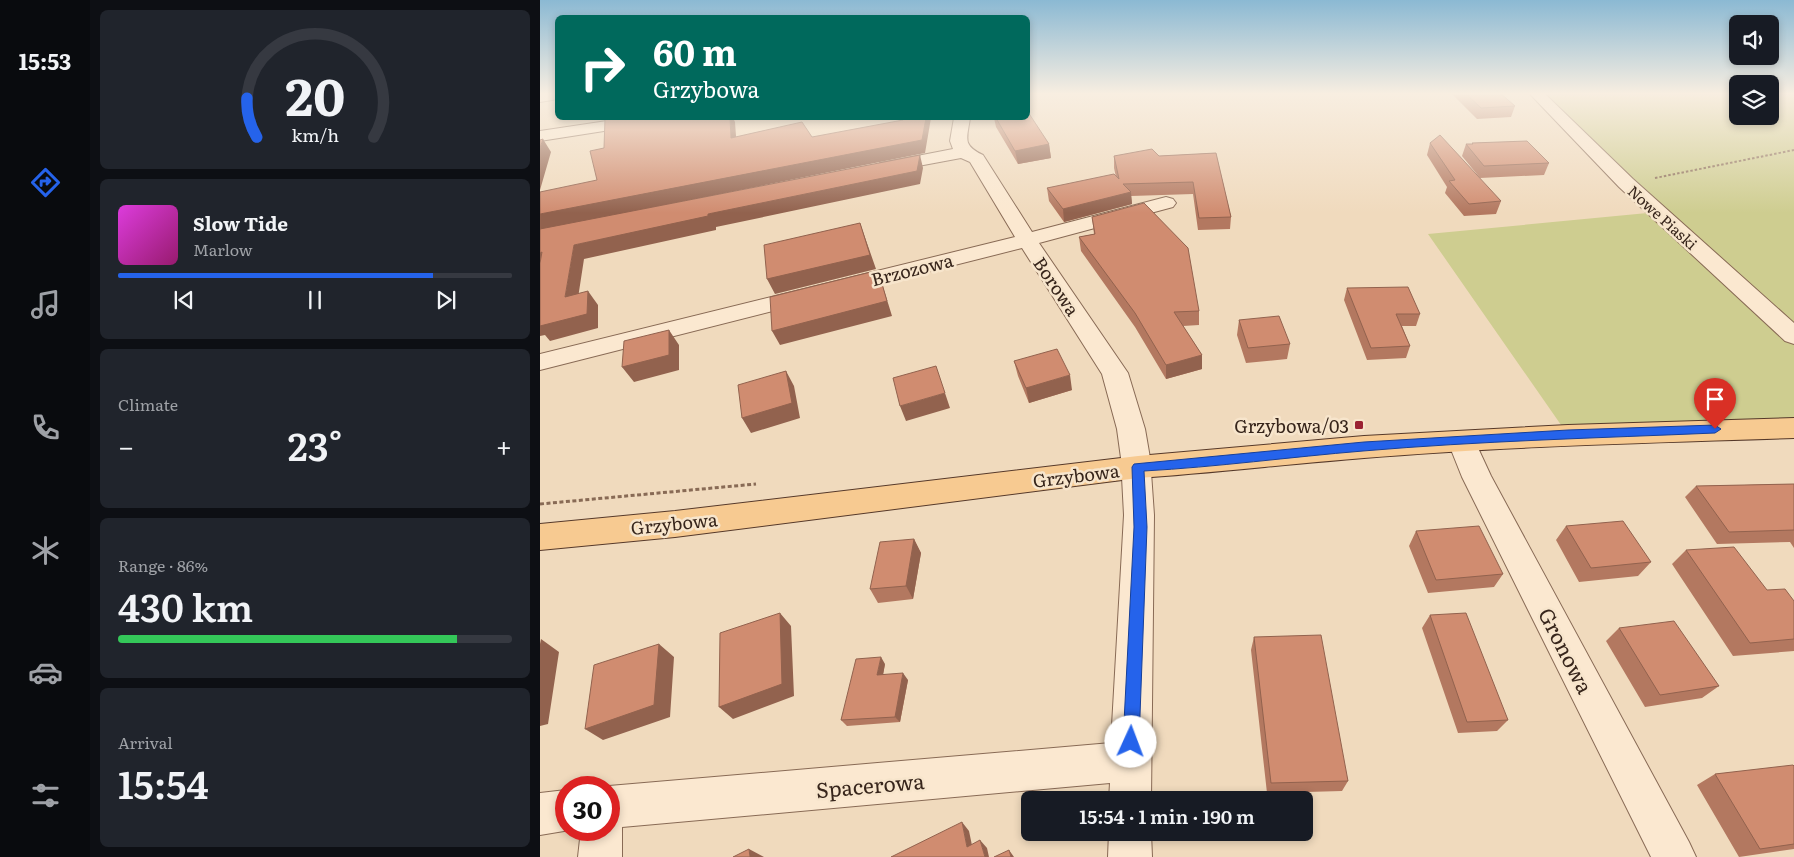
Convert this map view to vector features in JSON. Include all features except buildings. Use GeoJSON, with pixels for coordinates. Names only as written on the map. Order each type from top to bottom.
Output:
{"type":"FeatureCollection","features":[{"type":"Feature","properties":{"kind":"main road","name":"Grzybowa"},"geometry":{"type":"LineString","coordinates":[[540,537],[685,523],[1138,467],[1364,447],[1568,434],[1794,428]]}},
{"type":"Feature","properties":{"kind":"street"},"geometry":{"type":"LineString","coordinates":[[540,136],[559,133]]}},
{"type":"Feature","properties":{"kind":"street"},"geometry":{"type":"LineString","coordinates":[[866,171],[962,152],[958,141],[959,133]]}},
{"type":"Feature","properties":{"kind":"street","name":"Nowe Piaski"},"geometry":{"type":"LineString","coordinates":[[1577,133],[1626,183],[1794,336]]}},
{"type":"Feature","properties":{"kind":"street","name":"Borowa"},"geometry":{"type":"LineString","coordinates":[[962,152],[977,159],[1027,240],[1115,373],[1124,394],[1138,467],[1140,527],[1130,781]]}},
{"type":"Feature","properties":{"kind":"street","name":"Brzozowa"},"geometry":{"type":"LineString","coordinates":[[540,362],[1027,240],[1166,203]]}},
{"type":"Feature","properties":{"kind":"street","name":"Gronowa"},"geometry":{"type":"LineString","coordinates":[[1462,442],[1477,477],[1674,857]]}},
{"type":"Feature","properties":{"kind":"street","name":"Spacerowa"},"geometry":{"type":"LineString","coordinates":[[620,806],[1073,766],[1130,781]]}},
{"type":"Feature","properties":{"kind":"street"},"geometry":{"type":"LineString","coordinates":[[540,814],[555,812]]}},
{"type":"Feature","properties":{"kind":"street"},"geometry":{"type":"LineString","coordinates":[[600,857],[601,841]]}},
{"type":"Feature","properties":{"kind":"street"},"geometry":{"type":"LineString","coordinates":[[1130,841],[1130,857]]}},
{"type":"Feature","properties":{"kind":"path"},"geometry":{"type":"LineString","coordinates":[[1626,183],[1794,150]]}},
{"type":"Feature","properties":{"kind":"shaded area"},"geometry":{"type":"Polygon","coordinates":[[[1577,133],[1794,133],[1794,428],[1568,435],[1428,234],[1658,212],[1577,133]]]}},
{"type":"Feature","properties":{"kind":"place","name":"Grzybowa/03"},"geometry":{"type":"Point","coordinates":[1359,425]}},
{"type":"Feature","properties":{"kind":"route"},"geometry":{"type":"LineString","coordinates":[[1131,742],[1140,527],[1138,467],[1364,447],[1568,434],[1715,429]]}}]}
